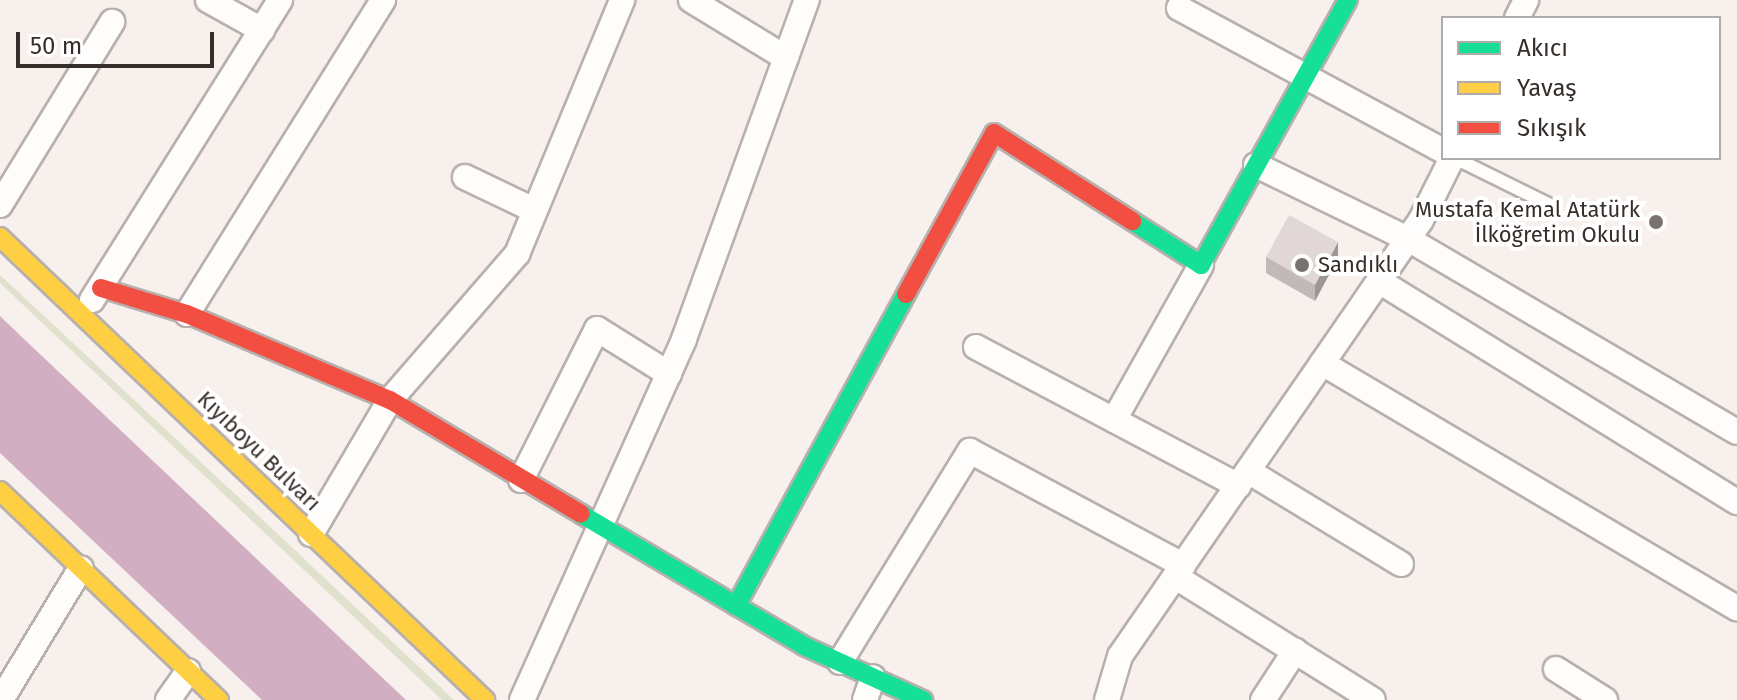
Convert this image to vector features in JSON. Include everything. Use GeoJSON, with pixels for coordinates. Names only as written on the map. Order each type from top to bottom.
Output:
{"type":"FeatureCollection","features":[{"type":"Feature","properties":{"kind":"street"},"geometry":{"type":"LineString","coordinates":[[208,0],[262,30]]}},
{"type":"Feature","properties":{"kind":"street"},"geometry":{"type":"LineString","coordinates":[[81,315],[101,288],[280,0]]}},
{"type":"Feature","properties":{"kind":"street"},"geometry":{"type":"LineString","coordinates":[[187,314],[383,0]]}},
{"type":"Feature","properties":{"kind":"street"},"geometry":{"type":"LineString","coordinates":[[311,534],[390,400],[517,254],[622,0]]}},
{"type":"Feature","properties":{"kind":"street"},"geometry":{"type":"LineString","coordinates":[[691,0],[786,58]]}},
{"type":"Feature","properties":{"kind":"street"},"geometry":{"type":"LineString","coordinates":[[522,700],[602,530],[669,374],[807,0]]}},
{"type":"Feature","properties":{"kind":"street"},"geometry":{"type":"LineString","coordinates":[[1114,420],[1348,0]]}},
{"type":"Feature","properties":{"kind":"street"},"geometry":{"type":"LineString","coordinates":[[1179,8],[1441,150]]}},
{"type":"Feature","properties":{"kind":"street"},"geometry":{"type":"LineString","coordinates":[[0,205],[112,22]]}},
{"type":"Feature","properties":{"kind":"street"},"geometry":{"type":"LineString","coordinates":[[736,606],[994,133],[1201,265]]}},
{"type":"Feature","properties":{"kind":"street"},"geometry":{"type":"LineString","coordinates":[[1107,700],[1120,656],[1408,239],[1453,160]]}},
{"type":"Feature","properties":{"kind":"street"},"geometry":{"type":"LineString","coordinates":[[1256,165],[1408,239],[1737,432]]}},
{"type":"Feature","properties":{"kind":"street"},"geometry":{"type":"LineString","coordinates":[[465,177],[534,210]]}},
{"type":"Feature","properties":{"kind":"street","name":"Kıyıboyu Bulvarı"},"geometry":{"type":"LineString","coordinates":[[0,237],[485,700]]}},
{"type":"Feature","properties":{"kind":"street"},"geometry":{"type":"LineString","coordinates":[[1379,281],[1737,502]]}},
{"type":"Feature","properties":{"kind":"street"},"geometry":{"type":"LineString","coordinates":[[101,288],[187,314],[390,400],[602,530],[840,662],[869,689],[923,700]]}},
{"type":"Feature","properties":{"kind":"street"},"geometry":{"type":"LineString","coordinates":[[521,480],[597,329],[669,374]]}},
{"type":"Feature","properties":{"kind":"street"},"geometry":{"type":"LineString","coordinates":[[976,347],[1114,420],[1243,479],[1401,564]]}},
{"type":"Feature","properties":{"kind":"street"},"geometry":{"type":"LineString","coordinates":[[1322,363],[1737,608]]}},
{"type":"Feature","properties":{"kind":"street"},"geometry":{"type":"LineString","coordinates":[[840,662],[970,451],[1180,571],[1295,651],[1373,700]]}},
{"type":"Feature","properties":{"kind":"street"},"geometry":{"type":"LineString","coordinates":[[0,491],[219,700]]}},
{"type":"Feature","properties":{"kind":"street"},"geometry":{"type":"LineString","coordinates":[[1,700],[81,568]]}},
{"type":"Feature","properties":{"kind":"street"},"geometry":{"type":"LineString","coordinates":[[1263,700],[1295,651]]}},
{"type":"Feature","properties":{"kind":"street"},"geometry":{"type":"LineString","coordinates":[[1556,669],[1605,700]]}},
{"type":"Feature","properties":{"kind":"street"},"geometry":{"type":"LineString","coordinates":[[168,700],[188,671]]}},
{"type":"Feature","properties":{"kind":"lane"},"geometry":{"type":"LineString","coordinates":[[1458,160],[1554,207]]}},
{"type":"Feature","properties":{"kind":"green space"},"geometry":{"type":"Polygon","coordinates":[[[0,275],[454,700],[442,700],[0,283],[0,275]]]}},
{"type":"Feature","properties":{"kind":"shaded area"},"geometry":{"type":"Polygon","coordinates":[[[0,316],[406,700],[262,700],[0,453],[0,316]]]}},
{"type":"Feature","properties":{"kind":"building","name":"Sandıklı"},"geometry":{"type":"Polygon","coordinates":[[[1289,215],[1338,242],[1315,285],[1266,257],[1289,215]]]}},
{"type":"Feature","properties":{"kind":"traffic: fast"},"geometry":{"type":"LineString","coordinates":[[1132,221],[1201,265],[1348,0]]}},
{"type":"Feature","properties":{"kind":"traffic: fast"},"geometry":{"type":"LineString","coordinates":[[736,606],[906,294]]}},
{"type":"Feature","properties":{"kind":"traffic: fast"},"geometry":{"type":"LineString","coordinates":[[581,514],[804,646],[923,700]]}},
{"type":"Feature","properties":{"kind":"traffic: slow"},"geometry":{"type":"LineString","coordinates":[[0,237],[485,700]]}},
{"type":"Feature","properties":{"kind":"traffic: slow"},"geometry":{"type":"LineString","coordinates":[[0,491],[219,700]]}},
{"type":"Feature","properties":{"kind":"traffic: jam"},"geometry":{"type":"LineString","coordinates":[[906,294],[994,133],[1132,221]]}},
{"type":"Feature","properties":{"kind":"traffic: jam"},"geometry":{"type":"LineString","coordinates":[[101,288],[187,314],[390,400],[581,514]]}},
{"type":"Feature","properties":{"kind":"place","name":"Mustafa Kemal Atatürk İlköğretim Okulu"},"geometry":{"type":"Point","coordinates":[1656,222]}},
{"type":"Feature","properties":{"kind":"place","name":"Sandıklı"},"geometry":{"type":"Point","coordinates":[1302,265]}}]}
